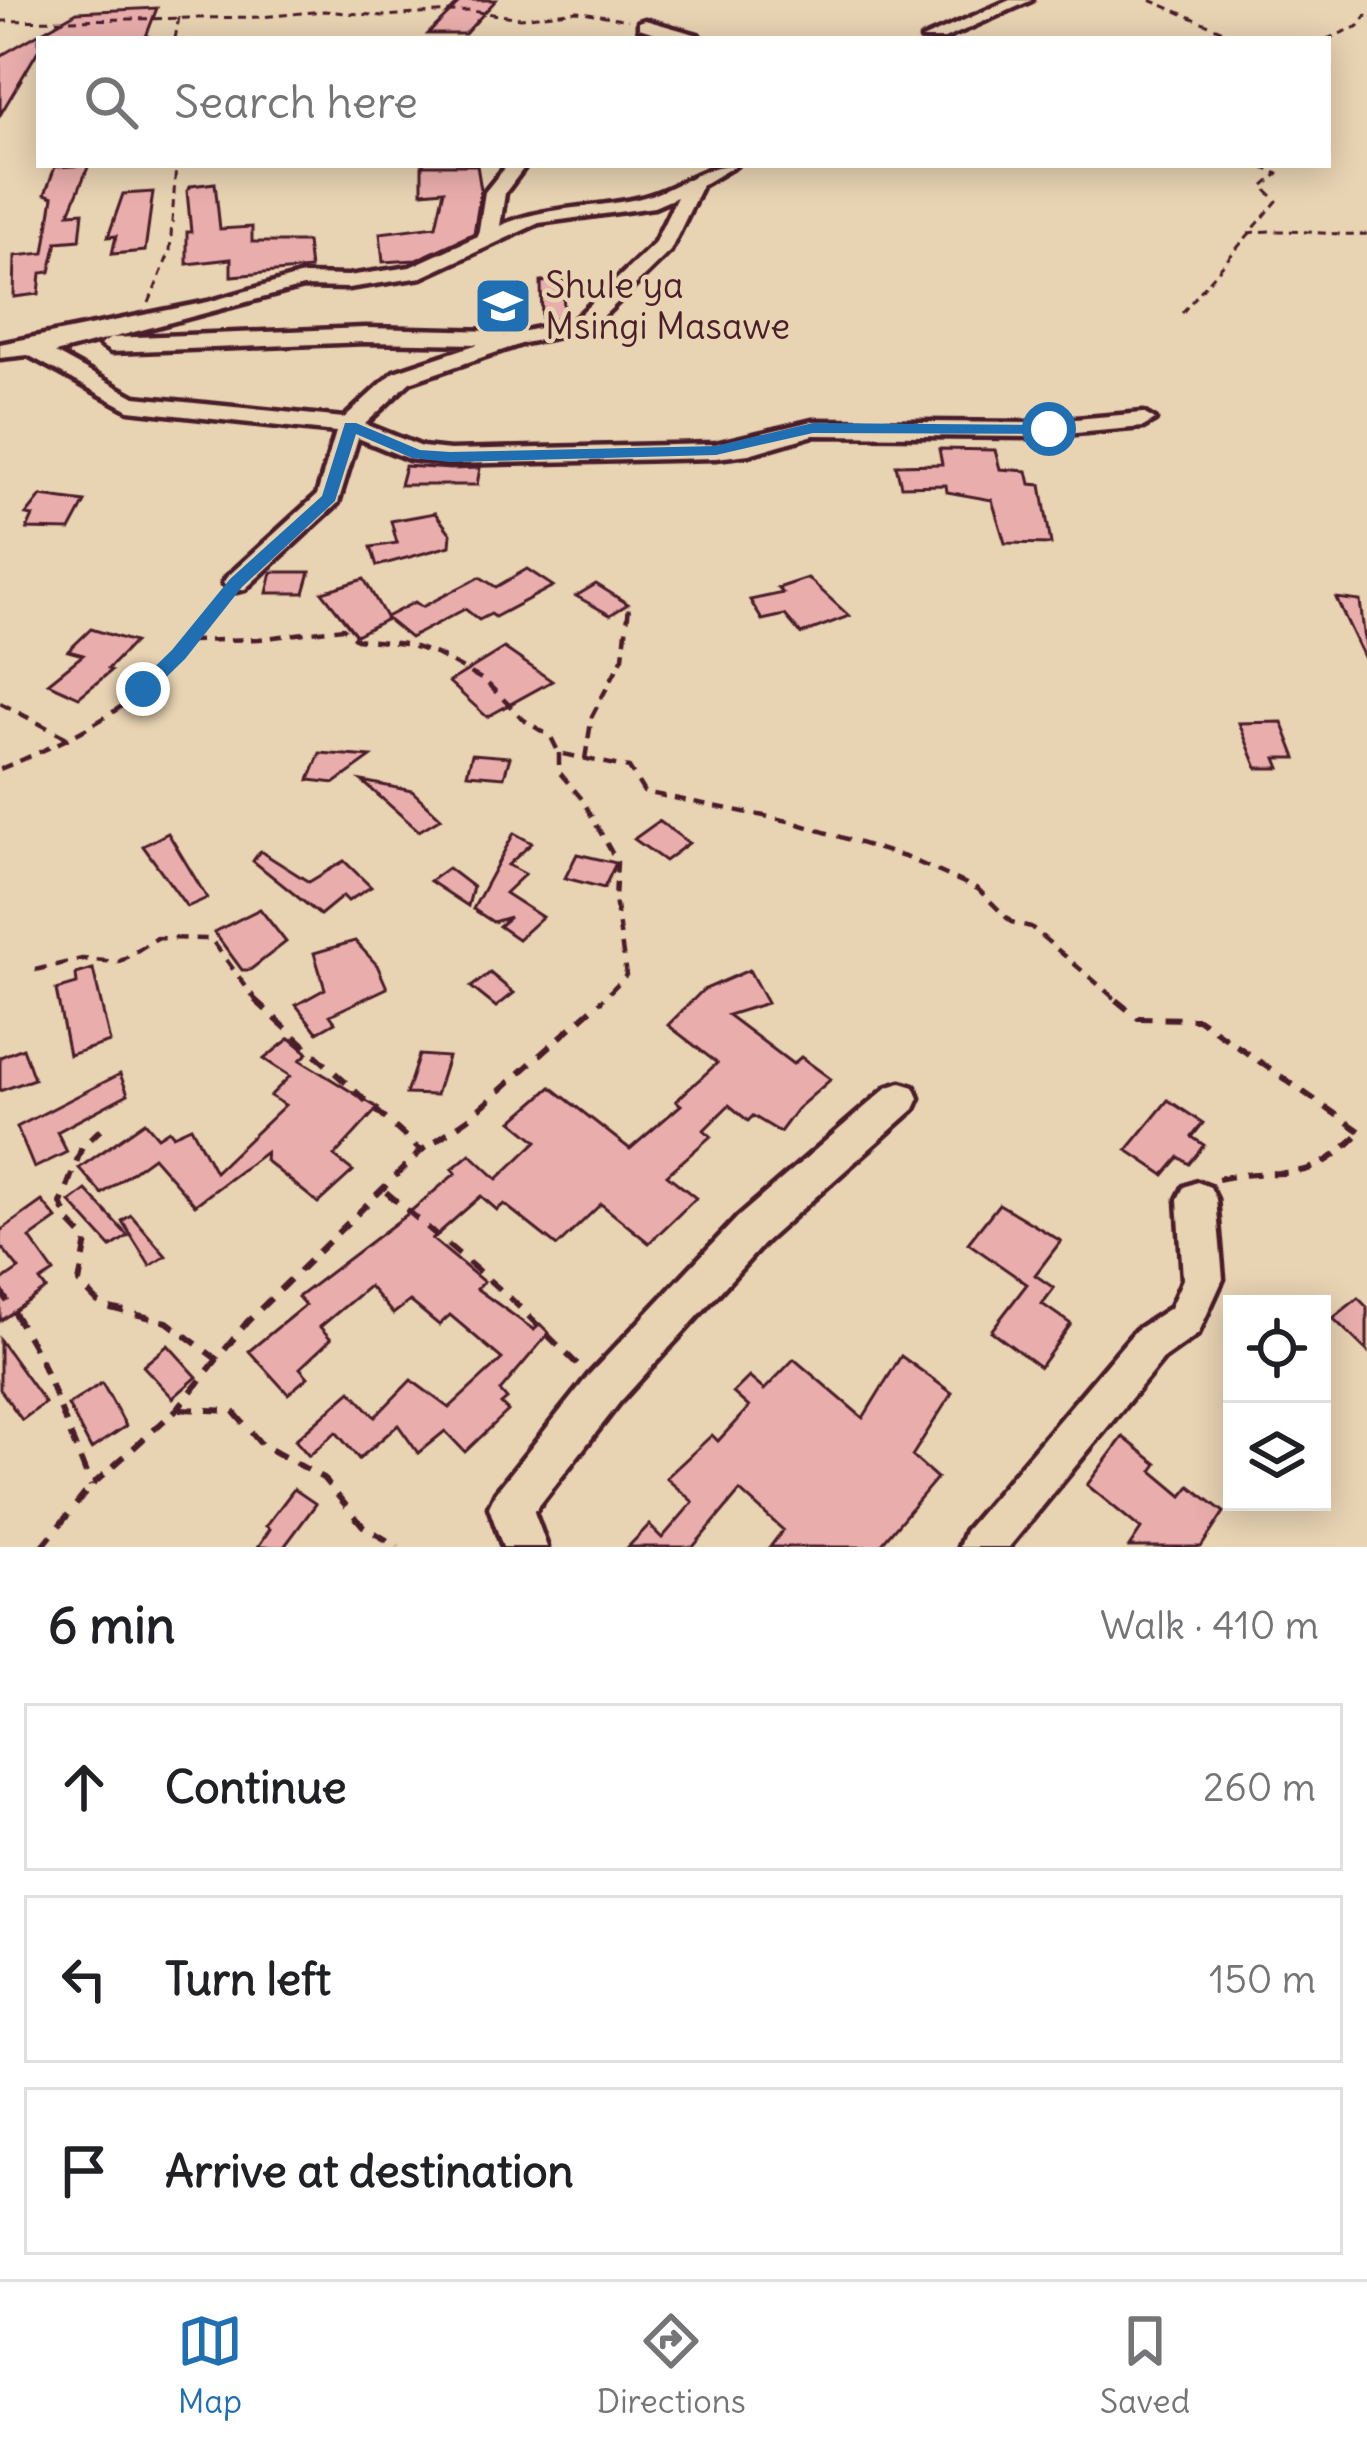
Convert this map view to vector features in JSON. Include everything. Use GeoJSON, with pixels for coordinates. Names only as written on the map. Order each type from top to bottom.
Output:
{"type":"FeatureCollection","features":[{"type":"Feature","properties":{"kind":"street"},"geometry":{"type":"LineString","coordinates":[[937,36],[1024,0]]}},
{"type":"Feature","properties":{"kind":"street"},"geometry":{"type":"LineString","coordinates":[[645,25],[682,36]]}},
{"type":"Feature","properties":{"kind":"street"},"geometry":{"type":"LineString","coordinates":[[488,239],[495,192],[515,168]]}},
{"type":"Feature","properties":{"kind":"street"},"geometry":{"type":"LineString","coordinates":[[31,348],[140,325],[302,281],[348,282],[416,273],[534,218],[654,201],[721,168]]}},
{"type":"Feature","properties":{"kind":"street"},"geometry":{"type":"LineString","coordinates":[[236,583],[329,498],[350,426],[402,377],[519,338],[581,325],[663,247],[694,182]]}},
{"type":"Feature","properties":{"kind":"street"},"geometry":{"type":"LineString","coordinates":[[0,351],[365,334],[519,338]]}},
{"type":"Feature","properties":{"kind":"street"},"geometry":{"type":"LineString","coordinates":[[31,348],[129,403],[350,426],[418,454],[588,456],[749,447],[813,428],[1031,430],[1143,420]]}},
{"type":"Feature","properties":{"kind":"street"},"geometry":{"type":"LineString","coordinates":[[525,1547],[511,1507],[604,1389],[752,1229],[901,1098]]}},
{"type":"Feature","properties":{"kind":"street"},"geometry":{"type":"LineString","coordinates":[[981,1547],[1150,1344],[1184,1321],[1203,1279],[1197,1199]]}},
{"type":"Feature","properties":{"kind":"path"},"geometry":{"type":"LineString","coordinates":[[1150,0],[1235,36]]}},
{"type":"Feature","properties":{"kind":"path"},"geometry":{"type":"LineString","coordinates":[[0,21],[261,17],[324,11],[382,16],[471,11],[521,18],[577,11],[645,25]]}},
{"type":"Feature","properties":{"kind":"path"},"geometry":{"type":"LineString","coordinates":[[1331,37],[1359,26],[1367,16]]}},
{"type":"Feature","properties":{"kind":"path"},"geometry":{"type":"LineString","coordinates":[[176,36],[179,17]]}},
{"type":"Feature","properties":{"kind":"path"},"geometry":{"type":"LineString","coordinates":[[140,325],[170,251],[176,168]]}},
{"type":"Feature","properties":{"kind":"path"},"geometry":{"type":"LineString","coordinates":[[1182,314],[1276,201],[1263,187],[1278,174],[1264,168]]}},
{"type":"Feature","properties":{"kind":"path"},"geometry":{"type":"LineString","coordinates":[[1248,233],[1283,227],[1328,236],[1367,234]]}},
{"type":"Feature","properties":{"kind":"path"},"geometry":{"type":"LineString","coordinates":[[0,769],[69,739],[143,689],[236,583]]}},
{"type":"Feature","properties":{"kind":"path"},"geometry":{"type":"LineString","coordinates":[[585,759],[584,739],[596,703],[624,654],[628,607]]}},
{"type":"Feature","properties":{"kind":"path"},"geometry":{"type":"LineString","coordinates":[[42,1547],[91,1486],[177,1409],[248,1322],[421,1151],[469,1118],[566,1037],[626,975],[615,899],[617,862],[582,800],[559,772],[560,753],[551,737],[524,720],[485,681],[406,644],[356,639],[343,628],[259,639],[188,640]]}},
{"type":"Feature","properties":{"kind":"path"},"geometry":{"type":"LineString","coordinates":[[0,703],[69,739]]}},
{"type":"Feature","properties":{"kind":"path"},"geometry":{"type":"LineString","coordinates":[[560,753],[629,768],[644,792],[788,821],[908,858],[978,889],[1011,922],[1031,927],[1138,1018],[1198,1019],[1364,1134],[1308,1177],[1252,1168],[1210,1182],[1197,1199]]}},
{"type":"Feature","properties":{"kind":"path"},"geometry":{"type":"LineString","coordinates":[[35,970],[82,959],[119,962],[157,938],[212,939],[262,1010],[385,1111],[421,1151]]}},
{"type":"Feature","properties":{"kind":"path"},"geometry":{"type":"LineString","coordinates":[[101,1129],[82,1147],[61,1203],[68,1222],[87,1241],[80,1283],[103,1306],[166,1322],[219,1361]]}},
{"type":"Feature","properties":{"kind":"path"},"geometry":{"type":"LineString","coordinates":[[385,1191],[510,1298],[604,1389]]}},
{"type":"Feature","properties":{"kind":"path"},"geometry":{"type":"LineString","coordinates":[[0,1289],[26,1321],[49,1390],[91,1486]]}},
{"type":"Feature","properties":{"kind":"path"},"geometry":{"type":"LineString","coordinates":[[177,1409],[233,1411],[261,1444],[323,1478],[363,1526],[398,1547]]}},
{"type":"Feature","properties":{"kind":"building"},"geometry":{"type":"Polygon","coordinates":[[[462,0],[496,0],[465,34],[428,34],[462,0]]]}},
{"type":"Feature","properties":{"kind":"building"},"geometry":{"type":"Polygon","coordinates":[[[157,8],[146,36],[36,36],[36,54],[0,115],[0,56],[77,12],[157,8]]]}},
{"type":"Feature","properties":{"kind":"building"},"geometry":{"type":"Polygon","coordinates":[[[55,168],[88,168],[69,213],[83,212],[80,240],[57,242],[50,272],[41,273],[39,294],[14,297],[15,256],[44,253],[53,197],[45,194],[55,168]]]}},
{"type":"Feature","properties":{"kind":"building"},"geometry":{"type":"Polygon","coordinates":[[[422,168],[477,168],[481,190],[474,233],[416,260],[383,262],[380,233],[436,226],[444,190],[422,192],[422,168]]]}},
{"type":"Feature","properties":{"kind":"building"},"geometry":{"type":"Polygon","coordinates":[[[215,183],[220,229],[252,227],[252,242],[307,242],[310,269],[231,276],[231,259],[187,264],[187,232],[191,232],[187,191],[191,186],[215,183]]]}},
{"type":"Feature","properties":{"kind":"building"},"geometry":{"type":"Polygon","coordinates":[[[153,192],[145,251],[112,254],[116,236],[108,237],[123,194],[153,192]]]}},
{"type":"Feature","properties":{"kind":"building"},"geometry":{"type":"Polygon","coordinates":[[[563,280],[564,318],[542,321],[541,282],[563,280]]]}},
{"type":"Feature","properties":{"kind":"building"},"geometry":{"type":"Polygon","coordinates":[[[939,449],[995,450],[1000,469],[1027,471],[1030,484],[1041,485],[1051,544],[1005,543],[992,500],[947,492],[946,485],[901,486],[896,465],[942,464],[939,449]]]}},
{"type":"Feature","properties":{"kind":"building"},"geometry":{"type":"Polygon","coordinates":[[[405,466],[480,468],[477,485],[400,485],[405,466]]]}},
{"type":"Feature","properties":{"kind":"building"},"geometry":{"type":"Polygon","coordinates":[[[41,496],[85,502],[70,530],[27,529],[33,516],[26,515],[41,496]]]}},
{"type":"Feature","properties":{"kind":"building"},"geometry":{"type":"Polygon","coordinates":[[[435,513],[451,534],[450,546],[377,566],[371,547],[397,543],[391,521],[435,513]]]}},
{"type":"Feature","properties":{"kind":"building"},"geometry":{"type":"Polygon","coordinates":[[[527,569],[553,586],[495,617],[491,614],[479,620],[465,609],[410,638],[387,619],[356,635],[322,592],[364,579],[386,617],[415,602],[422,607],[480,577],[496,587],[527,569]]]}},
{"type":"Feature","properties":{"kind":"building"},"geometry":{"type":"Polygon","coordinates":[[[272,572],[310,572],[304,593],[267,593],[272,572]]]}},
{"type":"Feature","properties":{"kind":"building"},"geometry":{"type":"Polygon","coordinates":[[[808,578],[849,616],[801,634],[785,615],[762,620],[750,600],[783,593],[778,588],[808,578]]]}},
{"type":"Feature","properties":{"kind":"building"},"geometry":{"type":"Polygon","coordinates":[[[596,584],[628,604],[610,615],[576,596],[596,584]]]}},
{"type":"Feature","properties":{"kind":"building"},"geometry":{"type":"Polygon","coordinates":[[[1336,598],[1360,601],[1367,656],[1364,657],[1336,598]]]}},
{"type":"Feature","properties":{"kind":"building"},"geometry":{"type":"Polygon","coordinates":[[[91,629],[134,642],[108,669],[111,671],[79,697],[48,683],[83,655],[68,651],[91,629]]]}},
{"type":"Feature","properties":{"kind":"building"},"geometry":{"type":"Polygon","coordinates":[[[504,648],[552,681],[487,717],[449,682],[504,648]]]}},
{"type":"Feature","properties":{"kind":"building"},"geometry":{"type":"Polygon","coordinates":[[[1282,722],[1296,758],[1276,758],[1280,768],[1257,768],[1239,723],[1282,722]]]}},
{"type":"Feature","properties":{"kind":"building"},"geometry":{"type":"Polygon","coordinates":[[[320,753],[371,757],[335,783],[309,780],[320,753]]]}},
{"type":"Feature","properties":{"kind":"building"},"geometry":{"type":"Polygon","coordinates":[[[472,754],[510,757],[504,777],[467,774],[472,754]]]}},
{"type":"Feature","properties":{"kind":"building"},"geometry":{"type":"Polygon","coordinates":[[[362,781],[412,791],[441,818],[419,831],[362,781]]]}},
{"type":"Feature","properties":{"kind":"building"},"geometry":{"type":"Polygon","coordinates":[[[659,821],[689,843],[665,861],[634,839],[659,821]]]}},
{"type":"Feature","properties":{"kind":"building"},"geometry":{"type":"Polygon","coordinates":[[[168,833],[207,898],[187,907],[143,846],[168,833]]]}},
{"type":"Feature","properties":{"kind":"building"},"geometry":{"type":"Polygon","coordinates":[[[514,833],[532,843],[508,865],[525,874],[505,893],[542,917],[518,939],[499,926],[510,917],[493,922],[473,909],[514,833]]]}},
{"type":"Feature","properties":{"kind":"building"},"geometry":{"type":"Polygon","coordinates":[[[260,851],[309,882],[344,861],[371,887],[348,901],[343,896],[320,915],[253,861],[260,851]]]}},
{"type":"Feature","properties":{"kind":"building"},"geometry":{"type":"Polygon","coordinates":[[[577,854],[616,863],[604,888],[565,878],[577,854]]]}},
{"type":"Feature","properties":{"kind":"building"},"geometry":{"type":"Polygon","coordinates":[[[448,868],[473,887],[468,906],[430,881],[448,868]]]}},
{"type":"Feature","properties":{"kind":"building"},"geometry":{"type":"Polygon","coordinates":[[[260,909],[286,942],[250,970],[242,970],[214,932],[260,909]]]}},
{"type":"Feature","properties":{"kind":"building"},"geometry":{"type":"Polygon","coordinates":[[[355,941],[377,965],[387,988],[330,1015],[335,1022],[317,1032],[296,1005],[325,989],[314,953],[355,941]]]}},
{"type":"Feature","properties":{"kind":"building"},"geometry":{"type":"Polygon","coordinates":[[[93,969],[110,1042],[69,1055],[56,990],[77,984],[76,974],[93,969]]]}},
{"type":"Feature","properties":{"kind":"building"},"geometry":{"type":"Polygon","coordinates":[[[749,970],[767,1003],[728,1015],[793,1064],[801,1057],[831,1079],[797,1109],[780,1132],[753,1116],[748,1121],[729,1105],[704,1130],[711,1136],[667,1175],[696,1198],[649,1243],[601,1204],[557,1246],[504,1204],[497,1210],[481,1196],[432,1239],[484,1282],[477,1289],[534,1330],[540,1324],[549,1333],[500,1391],[507,1399],[501,1404],[508,1411],[465,1452],[445,1431],[418,1453],[398,1425],[359,1459],[336,1432],[309,1456],[295,1440],[351,1391],[375,1417],[411,1380],[449,1408],[502,1359],[450,1315],[439,1325],[410,1301],[393,1314],[369,1286],[320,1327],[331,1339],[300,1368],[308,1377],[288,1394],[249,1351],[305,1305],[298,1297],[405,1216],[456,1173],[452,1169],[470,1154],[497,1179],[537,1141],[512,1121],[551,1087],[630,1149],[681,1105],[676,1101],[717,1063],[668,1025],[703,990],[749,970]]]}},
{"type":"Feature","properties":{"kind":"building"},"geometry":{"type":"Polygon","coordinates":[[[490,973],[514,993],[496,1007],[471,987],[490,973]]]}},
{"type":"Feature","properties":{"kind":"building"},"geometry":{"type":"Polygon","coordinates":[[[290,1038],[308,1053],[300,1060],[378,1108],[334,1156],[353,1171],[318,1203],[265,1160],[266,1152],[195,1205],[153,1157],[102,1194],[79,1168],[145,1122],[158,1137],[191,1127],[215,1172],[285,1105],[270,1096],[290,1076],[264,1059],[290,1038]]]}},
{"type":"Feature","properties":{"kind":"building"},"geometry":{"type":"Polygon","coordinates":[[[23,1048],[34,1079],[0,1091],[0,1057],[23,1048]]]}},
{"type":"Feature","properties":{"kind":"building"},"geometry":{"type":"Polygon","coordinates":[[[419,1055],[448,1057],[436,1095],[406,1094],[419,1055]]]}},
{"type":"Feature","properties":{"kind":"building"},"geometry":{"type":"Polygon","coordinates":[[[120,1074],[128,1094],[57,1132],[67,1152],[34,1168],[17,1127],[120,1074]]]}},
{"type":"Feature","properties":{"kind":"building"},"geometry":{"type":"Polygon","coordinates":[[[1168,1100],[1203,1123],[1192,1137],[1204,1145],[1189,1164],[1179,1157],[1164,1175],[1127,1150],[1168,1100]]]}},
{"type":"Feature","properties":{"kind":"building"},"geometry":{"type":"Polygon","coordinates":[[[86,1190],[128,1236],[111,1247],[70,1202],[86,1190]]]}},
{"type":"Feature","properties":{"kind":"building"},"geometry":{"type":"Polygon","coordinates":[[[42,1201],[57,1219],[30,1238],[54,1272],[40,1281],[46,1289],[0,1321],[0,1282],[19,1269],[0,1245],[0,1231],[42,1201]]]}},
{"type":"Feature","properties":{"kind":"building"},"geometry":{"type":"Polygon","coordinates":[[[999,1204],[1061,1241],[1035,1275],[1054,1288],[1042,1304],[1071,1324],[1040,1367],[991,1331],[1027,1284],[968,1243],[999,1204]]]}},
{"type":"Feature","properties":{"kind":"building"},"geometry":{"type":"Polygon","coordinates":[[[131,1215],[166,1256],[150,1266],[122,1221],[131,1215]]]}},
{"type":"Feature","properties":{"kind":"building"},"geometry":{"type":"Polygon","coordinates":[[[1358,1298],[1367,1307],[1367,1351],[1333,1318],[1358,1298]]]}},
{"type":"Feature","properties":{"kind":"building"},"geometry":{"type":"Polygon","coordinates":[[[0,1340],[45,1403],[22,1420],[0,1389],[0,1340]]]}},
{"type":"Feature","properties":{"kind":"building"},"geometry":{"type":"Polygon","coordinates":[[[168,1345],[197,1377],[173,1398],[143,1366],[168,1345]]]}},
{"type":"Feature","properties":{"kind":"building"},"geometry":{"type":"Polygon","coordinates":[[[901,1356],[952,1393],[912,1456],[937,1478],[879,1547],[770,1547],[783,1530],[740,1491],[693,1547],[628,1547],[649,1525],[662,1538],[693,1502],[666,1478],[712,1435],[718,1441],[749,1407],[733,1393],[749,1377],[764,1390],[794,1359],[863,1418],[901,1356]]]}},
{"type":"Feature","properties":{"kind":"building"},"geometry":{"type":"Polygon","coordinates":[[[102,1383],[126,1426],[91,1449],[68,1405],[102,1383]]]}},
{"type":"Feature","properties":{"kind":"building"},"geometry":{"type":"Polygon","coordinates":[[[1123,1437],[1157,1464],[1152,1471],[1182,1496],[1190,1486],[1224,1512],[1201,1547],[1129,1547],[1141,1529],[1087,1485],[1123,1437]]]}},
{"type":"Feature","properties":{"kind":"building"},"geometry":{"type":"Polygon","coordinates":[[[294,1489],[316,1504],[284,1547],[258,1547],[270,1529],[266,1526],[294,1489]]]}},
{"type":"Feature","properties":{"kind":"place","name":"Shule ya Msingi Masawe"},"geometry":{"type":"Point","coordinates":[503,306]}},
{"type":"Feature","properties":{"kind":"route"},"geometry":{"type":"LineString","coordinates":[[143,689],[179,655],[236,583],[329,498],[350,426],[418,454],[450,457],[716,451],[749,447],[813,428],[1049,429]]}}]}
